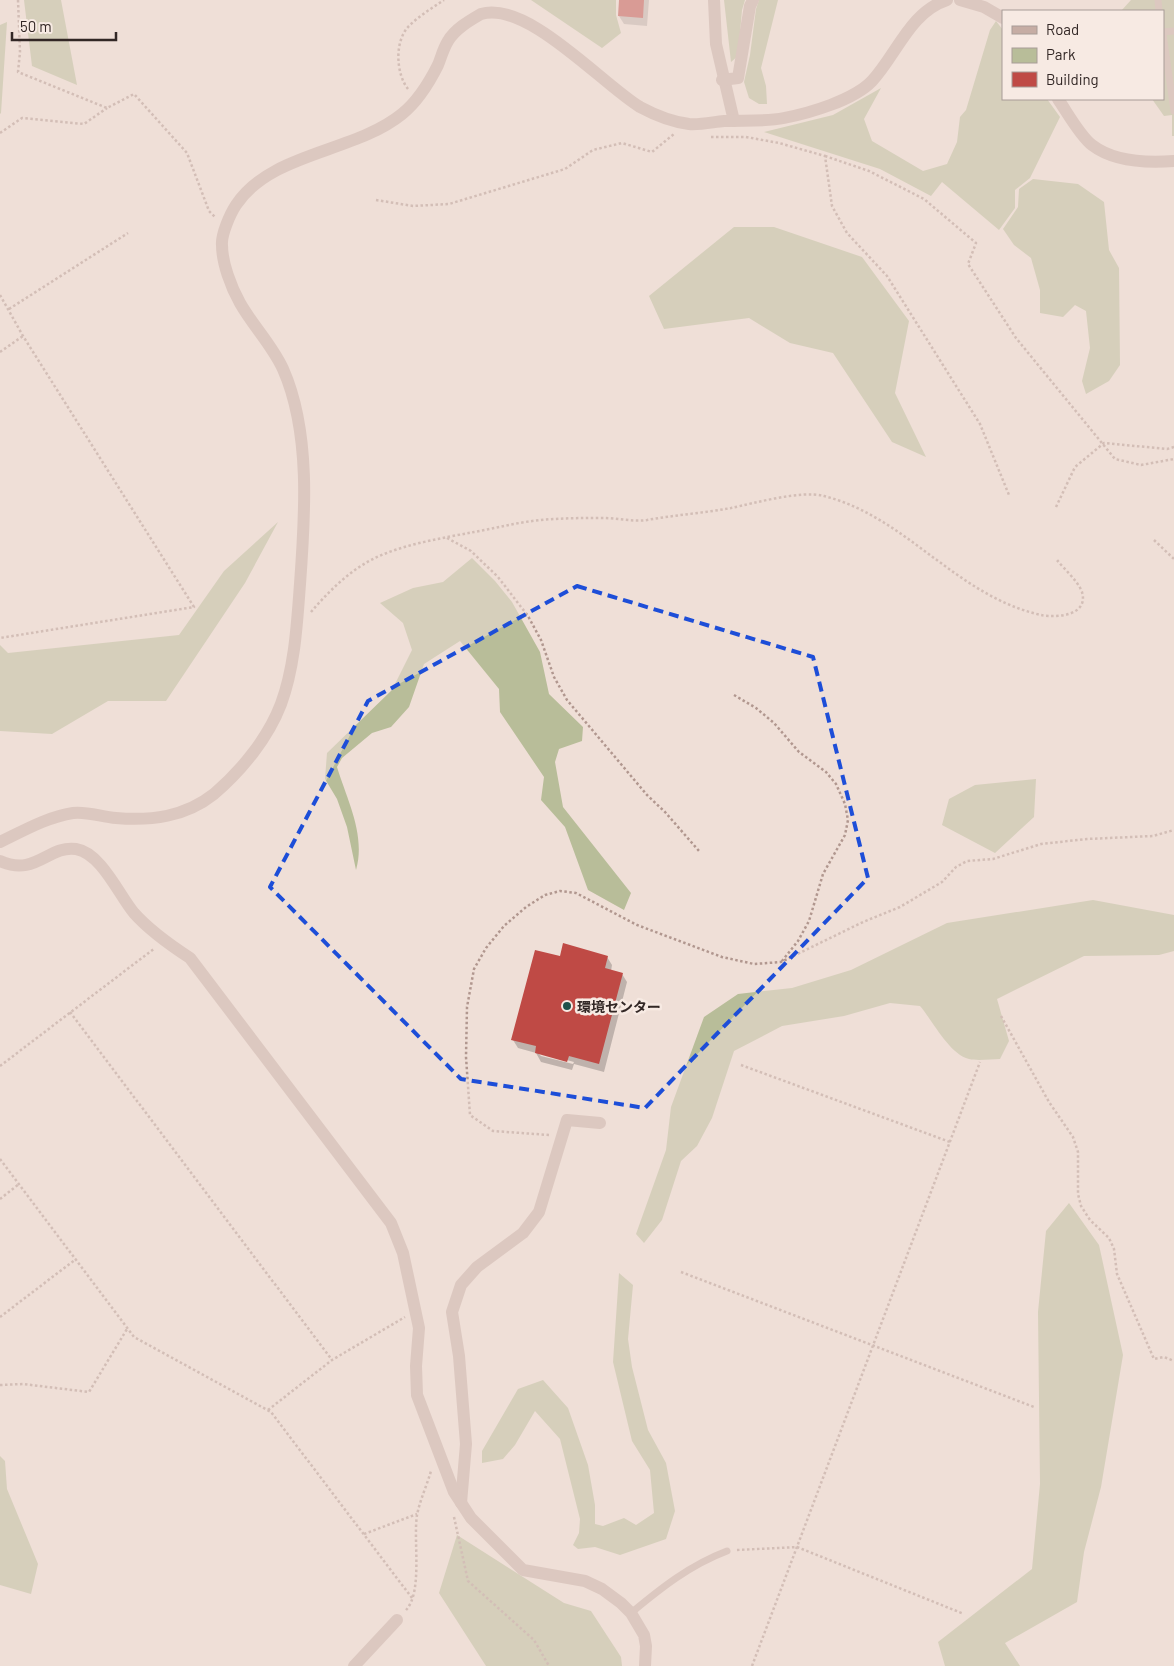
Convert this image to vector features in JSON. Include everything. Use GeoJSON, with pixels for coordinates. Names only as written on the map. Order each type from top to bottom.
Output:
{"type":"FeatureCollection","features":[{"type":"Feature","properties":{"kind":"street"},"geometry":{"type":"LineString","coordinates":[[714,0],[716,44],[722,80],[734,121]]}},
{"type":"Feature","properties":{"kind":"street"},"geometry":{"type":"LineString","coordinates":[[722,80],[738,78],[750,6],[753,0]]}},
{"type":"Feature","properties":{"kind":"street"},"geometry":{"type":"LineString","coordinates":[[0,842],[36,825],[76,812],[117,818],[154,820],[184,812],[212,795],[243,766],[268,731],[283,694],[297,628],[305,477],[296,415],[283,369],[240,303],[228,274],[221,242],[236,205],[258,182],[288,163],[326,152],[389,124],[416,100],[438,65],[448,40],[462,26],[487,11],[504,11],[526,17],[641,107],[688,124],[782,119],[852,96],[870,84],[917,19],[936,4],[947,0]]}},
{"type":"Feature","properties":{"kind":"street"},"geometry":{"type":"LineString","coordinates":[[960,0],[984,6],[1002,17]]}},
{"type":"Feature","properties":{"kind":"street"},"geometry":{"type":"LineString","coordinates":[[1059,100],[1091,145],[1108,154],[1132,160],[1174,161]]}},
{"type":"Feature","properties":{"kind":"street"},"geometry":{"type":"LineString","coordinates":[[0,861],[24,867],[67,850],[76,849],[88,854],[107,874],[134,913],[164,941],[190,958],[391,1223],[402,1253],[419,1328],[416,1366],[417,1395],[454,1492],[461,1503],[471,1518],[523,1570],[585,1581],[602,1589],[631,1613],[644,1635],[646,1646],[645,1666]]}},
{"type":"Feature","properties":{"kind":"street"},"geometry":{"type":"LineString","coordinates":[[461,1503],[466,1444],[459,1356],[452,1312],[461,1285],[477,1267],[523,1233],[539,1212],[567,1120],[600,1123]]}},
{"type":"Feature","properties":{"kind":"street"},"geometry":{"type":"LineString","coordinates":[[354,1666],[397,1620]]}},
{"type":"Feature","properties":{"kind":"lane"},"geometry":{"type":"LineString","coordinates":[[1164,40],[1174,111]]}},
{"type":"Feature","properties":{"kind":"lane"},"geometry":{"type":"LineString","coordinates":[[631,1613],[672,1580],[700,1562],[727,1551]]}},
{"type":"Feature","properties":{"kind":"path"},"geometry":{"type":"LineString","coordinates":[[18,0],[20,52],[18,72],[107,108]]}},
{"type":"Feature","properties":{"kind":"path"},"geometry":{"type":"LineString","coordinates":[[416,100],[403,83],[398,59],[400,44],[408,27],[444,0]]}},
{"type":"Feature","properties":{"kind":"path"},"geometry":{"type":"LineString","coordinates":[[0,132],[22,118],[84,124],[107,108],[134,94],[187,153],[209,211],[227,227]]}},
{"type":"Feature","properties":{"kind":"path"},"geometry":{"type":"LineString","coordinates":[[376,200],[413,206],[449,204],[565,169],[593,150],[622,143],[652,152],[688,124]]}},
{"type":"Feature","properties":{"kind":"path"},"geometry":{"type":"LineString","coordinates":[[702,135],[719,138],[746,137],[780,143],[869,171],[924,199],[976,243],[968,264],[1016,338],[1104,443],[1115,459],[1141,464],[1174,459]]}},
{"type":"Feature","properties":{"kind":"path"},"geometry":{"type":"LineString","coordinates":[[825,156],[832,206],[847,233],[887,276],[980,424],[1009,495]]}},
{"type":"Feature","properties":{"kind":"path"},"geometry":{"type":"LineString","coordinates":[[9,309],[128,233]]}},
{"type":"Feature","properties":{"kind":"path"},"geometry":{"type":"LineString","coordinates":[[0,295],[23,336],[194,607],[0,638]]}},
{"type":"Feature","properties":{"kind":"path"},"geometry":{"type":"LineString","coordinates":[[0,352],[23,336]]}},
{"type":"Feature","properties":{"kind":"path"},"geometry":{"type":"LineString","coordinates":[[1056,507],[1075,467],[1104,443],[1167,449],[1174,447]]}},
{"type":"Feature","properties":{"kind":"path"},"geometry":{"type":"LineString","coordinates":[[297,628],[331,588],[375,558],[446,537],[527,522],[602,518],[644,520],[731,508],[771,498],[821,495],[844,503],[902,533],[959,578],[1004,604],[1052,618],[1073,614],[1079,607],[1082,597],[1081,590],[1057,560]]}},
{"type":"Feature","properties":{"kind":"path"},"geometry":{"type":"LineString","coordinates":[[446,537],[470,551],[498,576],[528,616],[541,640],[554,677],[567,700],[646,795],[665,812],[699,851]]}},
{"type":"Feature","properties":{"kind":"path"},"geometry":{"type":"LineString","coordinates":[[1154,540],[1174,559]]}},
{"type":"Feature","properties":{"kind":"path"},"geometry":{"type":"LineString","coordinates":[[734,695],[756,708],[774,723],[799,752],[826,772],[836,784],[845,804],[848,820],[845,835],[822,874],[809,921],[798,941],[781,962]]}},
{"type":"Feature","properties":{"kind":"path"},"geometry":{"type":"LineString","coordinates":[[562,1136],[492,1131],[470,1115],[466,1058],[467,1007],[472,978],[486,948],[504,926],[526,907],[545,895],[560,891],[576,893],[637,925],[722,958],[754,964],[781,962],[863,922],[900,907],[942,882],[956,867],[967,861],[993,859],[1040,844],[1088,839],[1153,836],[1174,830]]}},
{"type":"Feature","properties":{"kind":"path"},"geometry":{"type":"LineString","coordinates":[[0,1066],[164,941]]}},
{"type":"Feature","properties":{"kind":"path"},"geometry":{"type":"LineString","coordinates":[[70,1012],[332,1360]]}},
{"type":"Feature","properties":{"kind":"path"},"geometry":{"type":"LineString","coordinates":[[1001,1016],[1049,1102],[1073,1137],[1078,1152],[1078,1194],[1081,1206],[1090,1220],[1109,1238],[1114,1249],[1117,1274],[1154,1359],[1164,1358],[1174,1362]]}},
{"type":"Feature","properties":{"kind":"path"},"geometry":{"type":"LineString","coordinates":[[752,1666],[980,1062]]}},
{"type":"Feature","properties":{"kind":"path"},"geometry":{"type":"LineString","coordinates":[[742,1065],[950,1142]]}},
{"type":"Feature","properties":{"kind":"path"},"geometry":{"type":"LineString","coordinates":[[0,1159],[134,1337],[268,1410],[412,1598],[416,1577],[417,1514],[438,1450]]}},
{"type":"Feature","properties":{"kind":"path"},"geometry":{"type":"LineString","coordinates":[[0,1199],[20,1184]]}},
{"type":"Feature","properties":{"kind":"path"},"geometry":{"type":"LineString","coordinates":[[0,1317],[76,1259]]}},
{"type":"Feature","properties":{"kind":"path"},"geometry":{"type":"LineString","coordinates":[[682,1272],[1034,1407]]}},
{"type":"Feature","properties":{"kind":"path"},"geometry":{"type":"LineString","coordinates":[[268,1410],[332,1360],[416,1311]]}},
{"type":"Feature","properties":{"kind":"path"},"geometry":{"type":"LineString","coordinates":[[0,1384],[4,1386],[23,1384],[89,1392],[128,1329]]}},
{"type":"Feature","properties":{"kind":"path"},"geometry":{"type":"LineString","coordinates":[[364,1534],[417,1514]]}},
{"type":"Feature","properties":{"kind":"path"},"geometry":{"type":"LineString","coordinates":[[453,1516],[468,1582],[534,1640],[549,1666]]}},
{"type":"Feature","properties":{"kind":"path"},"geometry":{"type":"LineString","coordinates":[[727,1551],[797,1547],[964,1614]]}},
{"type":"Feature","properties":{"kind":"highlighted area"},"geometry":{"type":"Polygon","coordinates":[[[577,586],[813,657],[868,878],[645,1108],[461,1079],[270,887],[368,701],[577,586]]]}},
{"type":"Feature","properties":{"kind":"green space"},"geometry":{"type":"Polygon","coordinates":[[[24,0],[61,0],[77,85],[32,66],[24,0]]]}},
{"type":"Feature","properties":{"kind":"green space"},"geometry":{"type":"Polygon","coordinates":[[[531,0],[616,0],[616,15],[621,33],[602,48],[531,0]]]}},
{"type":"Feature","properties":{"kind":"green space"},"geometry":{"type":"Polygon","coordinates":[[[724,0],[745,0],[742,10],[738,56],[731,62],[724,0]]]}},
{"type":"Feature","properties":{"kind":"green space"},"geometry":{"type":"Polygon","coordinates":[[[759,0],[778,0],[761,68],[766,86],[767,104],[759,104],[749,98],[744,82],[759,0]]]}},
{"type":"Feature","properties":{"kind":"green space"},"geometry":{"type":"Polygon","coordinates":[[[1131,0],[1174,0],[1174,136],[1172,136],[1172,115],[1164,116],[1153,100],[1164,100],[1164,10],[1122,10],[1131,0]]]}},
{"type":"Feature","properties":{"kind":"green space"},"geometry":{"type":"Polygon","coordinates":[[[996,21],[1002,29],[1002,100],[1048,100],[1060,117],[1030,178],[1015,190],[1015,208],[999,230],[942,182],[931,196],[880,169],[764,132],[833,115],[881,88],[864,119],[872,141],[923,171],[947,164],[957,142],[960,117],[966,110],[990,30],[996,21]]]}},
{"type":"Feature","properties":{"kind":"green space"},"geometry":{"type":"Polygon","coordinates":[[[7,22],[1,113],[0,114],[0,25],[7,22]]]}},
{"type":"Feature","properties":{"kind":"green space"},"geometry":{"type":"Polygon","coordinates":[[[1033,179],[1078,184],[1104,202],[1109,250],[1119,268],[1120,365],[1109,381],[1086,394],[1082,381],[1090,348],[1086,311],[1075,305],[1063,317],[1040,313],[1040,290],[1031,258],[1014,245],[1003,229],[1018,207],[1019,189],[1033,179]]]}},
{"type":"Feature","properties":{"kind":"green space"},"geometry":{"type":"Polygon","coordinates":[[[734,227],[774,227],[862,257],[909,321],[895,393],[926,457],[892,442],[833,353],[790,343],[749,318],[664,329],[649,296],[734,227]]]}},
{"type":"Feature","properties":{"kind":"green space"},"geometry":{"type":"Polygon","coordinates":[[[278,522],[245,583],[166,701],[108,701],[52,734],[0,731],[0,645],[8,653],[179,635],[224,571],[278,522]]]}},
{"type":"Feature","properties":{"kind":"green space"},"geometry":{"type":"Polygon","coordinates":[[[472,558],[495,581],[512,602],[540,652],[549,694],[583,727],[582,741],[559,749],[555,762],[563,807],[631,893],[624,910],[588,890],[565,827],[541,800],[544,777],[500,712],[499,689],[460,641],[424,664],[409,707],[391,727],[372,733],[342,758],[337,767],[357,831],[359,844],[356,870],[347,827],[337,799],[325,779],[327,753],[392,690],[412,650],[403,623],[380,603],[413,588],[443,582],[472,558]]]}},
{"type":"Feature","properties":{"kind":"green space"},"geometry":{"type":"Polygon","coordinates":[[[1036,779],[1034,817],[995,853],[942,825],[949,799],[975,785],[1036,779]]]}},
{"type":"Feature","properties":{"kind":"green space"},"geometry":{"type":"Polygon","coordinates":[[[1093,900],[1174,915],[1174,951],[1159,955],[1084,956],[997,999],[1009,1041],[1000,1059],[973,1060],[962,1056],[948,1044],[920,1006],[890,1003],[844,1016],[782,1026],[734,1051],[712,1118],[697,1146],[681,1161],[662,1220],[644,1243],[636,1234],[666,1150],[671,1107],[704,1017],[738,994],[792,988],[851,970],[947,923],[1093,900]]]}},
{"type":"Feature","properties":{"kind":"green space"},"geometry":{"type":"Polygon","coordinates":[[[1069,1203],[1099,1245],[1123,1355],[1101,1487],[1084,1552],[1077,1602],[1005,1643],[1020,1666],[945,1666],[938,1642],[1032,1569],[1040,1484],[1038,1312],[1046,1231],[1069,1203]]]}},
{"type":"Feature","properties":{"kind":"green space"},"geometry":{"type":"Polygon","coordinates":[[[619,1273],[633,1285],[628,1339],[632,1367],[648,1430],[666,1463],[675,1511],[666,1539],[620,1555],[595,1547],[578,1549],[573,1545],[579,1533],[580,1519],[560,1439],[535,1411],[515,1445],[503,1459],[482,1463],[482,1451],[518,1389],[543,1380],[568,1408],[588,1465],[595,1505],[595,1524],[603,1526],[624,1518],[636,1525],[654,1513],[650,1470],[632,1441],[613,1362],[619,1273]]]}},
{"type":"Feature","properties":{"kind":"green space"},"geometry":{"type":"Polygon","coordinates":[[[0,1456],[5,1461],[7,1489],[38,1564],[31,1594],[0,1585],[0,1456]]]}},
{"type":"Feature","properties":{"kind":"green space"},"geometry":{"type":"Polygon","coordinates":[[[457,1535],[564,1603],[591,1611],[621,1657],[622,1666],[486,1666],[439,1593],[457,1535]]]}},
{"type":"Feature","properties":{"kind":"building"},"geometry":{"type":"Polygon","coordinates":[[[619,0],[644,0],[643,18],[618,16],[619,0]]]}},
{"type":"Feature","properties":{"kind":"building","name":"環境センター"},"geometry":{"type":"Polygon","coordinates":[[[563,943],[608,956],[605,968],[623,973],[599,1064],[569,1056],[567,1062],[535,1053],[536,1046],[511,1040],[535,950],[560,956],[563,943]]]}},
{"type":"Feature","properties":{"kind":"place","name":"環境センター"},"geometry":{"type":"Point","coordinates":[567,1006]}}]}
